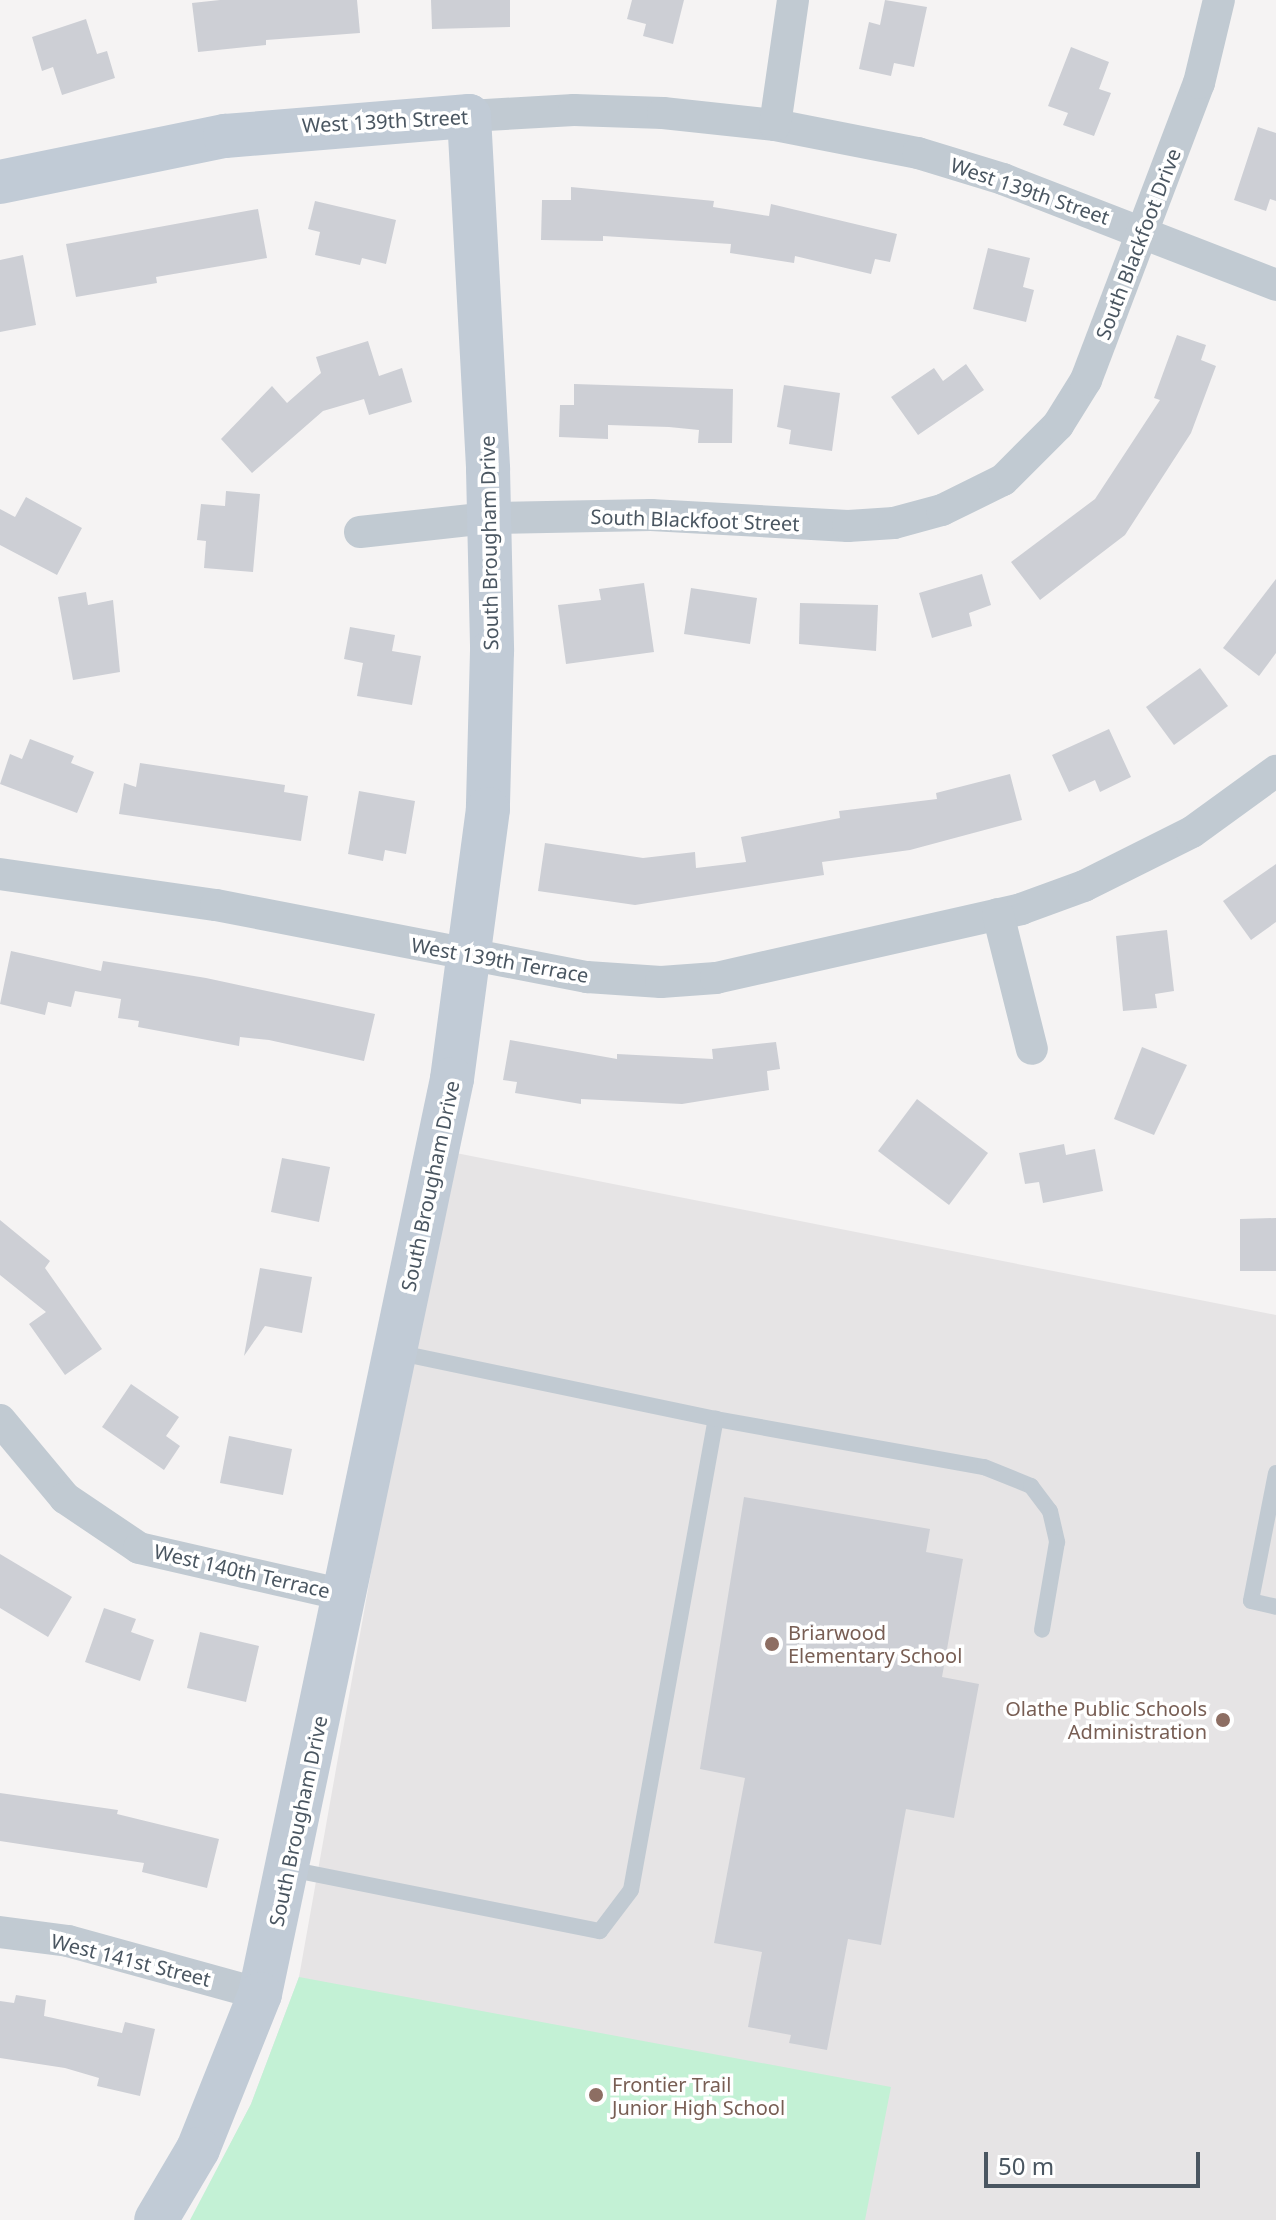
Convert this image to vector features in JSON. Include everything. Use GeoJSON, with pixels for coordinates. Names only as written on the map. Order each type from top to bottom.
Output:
{"type":"FeatureCollection","features":[{"type":"Feature","properties":{"kind":"street"},"geometry":{"type":"LineString","coordinates":[[775,125],[793,0]]}},
{"type":"Feature","properties":{"kind":"street","name":"South Blackfoot Drive"},"geometry":{"type":"LineString","coordinates":[[1017,466],[1075,403],[1199,83],[1219,0]]}},
{"type":"Feature","properties":{"kind":"street","name":"West 139th Street"},"geometry":{"type":"LineString","coordinates":[[0,182],[239,134],[469,116],[620,110],[775,125],[918,153],[1143,232],[1276,285]]}},
{"type":"Feature","properties":{"kind":"street","name":"South Brougham Drive"},"geometry":{"type":"LineString","coordinates":[[156,2220],[198,2149],[260,1994],[289,1869],[452,1079],[488,809],[489,518],[469,116]]}},
{"type":"Feature","properties":{"kind":"street","name":"South Blackfoot Street"},"geometry":{"type":"LineString","coordinates":[[360,532],[489,518],[651,515],[848,526],[894,523],[973,497],[1017,466]]}},
{"type":"Feature","properties":{"kind":"street","name":"West 139th Terrace"},"geometry":{"type":"LineString","coordinates":[[0,874],[216,905],[469,955],[624,981],[716,978],[998,914],[1084,886],[1192,832],[1276,771]]}},
{"type":"Feature","properties":{"kind":"street"},"geometry":{"type":"LineString","coordinates":[[998,914],[1032,1049]]}},
{"type":"Feature","properties":{"kind":"street","name":"West 140th Terrace"},"geometry":{"type":"LineString","coordinates":[[0,1420],[65,1498],[139,1548],[344,1595]]}},
{"type":"Feature","properties":{"kind":"street","name":"West 141st Street"},"geometry":{"type":"LineString","coordinates":[[0,1932],[68,1941],[260,1994]]}},
{"type":"Feature","properties":{"kind":"lane"},"geometry":{"type":"LineString","coordinates":[[395,1352],[716,1419],[984,1467],[1031,1486],[1050,1511],[1057,1542],[1042,1630]]}},
{"type":"Feature","properties":{"kind":"lane"},"geometry":{"type":"LineString","coordinates":[[289,1869],[600,1931],[631,1890],[716,1419]]}},
{"type":"Feature","properties":{"kind":"lane"},"geometry":{"type":"LineString","coordinates":[[1276,1473],[1251,1601],[1276,1607]]}},
{"type":"Feature","properties":{"kind":"shaded area","name":"Briarwood Elementary School"},"geometry":{"type":"Polygon","coordinates":[[[446,1151],[1276,1315],[1276,2220],[191,2220],[251,2104],[299,1977],[446,1151]]]}},
{"type":"Feature","properties":{"kind":"green space","name":"Frontier Trail Junior High School"},"geometry":{"type":"Polygon","coordinates":[[[299,1977],[891,2087],[865,2220],[190,2220],[251,2104],[299,1977]]]}},
{"type":"Feature","properties":{"kind":"building"},"geometry":{"type":"Polygon","coordinates":[[[220,0],[357,0],[360,33],[266,40],[266,45],[198,52],[192,3],[220,0]]]}},
{"type":"Feature","properties":{"kind":"building"},"geometry":{"type":"Polygon","coordinates":[[[431,0],[510,0],[510,27],[432,29],[431,0]]]}},
{"type":"Feature","properties":{"kind":"building"},"geometry":{"type":"Polygon","coordinates":[[[632,0],[684,0],[673,44],[643,36],[646,24],[627,19],[632,0]]]}},
{"type":"Feature","properties":{"kind":"building"},"geometry":{"type":"Polygon","coordinates":[[[885,0],[927,7],[914,67],[894,63],[891,76],[859,69],[869,22],[880,25],[885,0]]]}},
{"type":"Feature","properties":{"kind":"building"},"geometry":{"type":"Polygon","coordinates":[[[86,19],[97,54],[107,51],[115,78],[62,95],[53,67],[42,71],[32,37],[86,19]]]}},
{"type":"Feature","properties":{"kind":"building"},"geometry":{"type":"Polygon","coordinates":[[[1071,47],[1109,62],[1099,89],[1111,93],[1094,136],[1063,125],[1068,113],[1048,106],[1071,47]]]}},
{"type":"Feature","properties":{"kind":"building"},"geometry":{"type":"Polygon","coordinates":[[[1258,127],[1276,133],[1276,201],[1270,199],[1266,211],[1234,200],[1258,127]]]}},
{"type":"Feature","properties":{"kind":"building"},"geometry":{"type":"Polygon","coordinates":[[[571,187],[714,201],[713,207],[769,216],[771,204],[897,234],[890,262],[875,259],[871,274],[795,256],[794,263],[730,253],[731,244],[603,236],[603,241],[541,240],[542,200],[571,200],[571,187]]]}},
{"type":"Feature","properties":{"kind":"building"},"geometry":{"type":"Polygon","coordinates":[[[315,201],[396,220],[386,264],[362,258],[360,265],[315,255],[320,232],[308,229],[315,201]]]}},
{"type":"Feature","properties":{"kind":"building"},"geometry":{"type":"Polygon","coordinates":[[[258,209],[267,258],[156,277],[157,283],[76,297],[66,244],[258,209]]]}},
{"type":"Feature","properties":{"kind":"building"},"geometry":{"type":"Polygon","coordinates":[[[988,248],[1030,258],[1023,287],[1034,290],[1026,322],[973,309],[988,248]]]}},
{"type":"Feature","properties":{"kind":"building"},"geometry":{"type":"Polygon","coordinates":[[[23,255],[36,325],[0,332],[0,260],[23,255]]]}},
{"type":"Feature","properties":{"kind":"building"},"geometry":{"type":"Polygon","coordinates":[[[1177,335],[1206,345],[1201,360],[1216,366],[1191,433],[1125,535],[1040,600],[1011,562],[1095,499],[1160,400],[1154,398],[1177,335]]]}},
{"type":"Feature","properties":{"kind":"building"},"geometry":{"type":"Polygon","coordinates":[[[368,341],[379,376],[402,368],[412,402],[369,415],[364,399],[323,411],[252,473],[221,439],[272,386],[287,403],[321,373],[316,357],[368,341]]]}},
{"type":"Feature","properties":{"kind":"building"},"geometry":{"type":"Polygon","coordinates":[[[966,364],[984,390],[918,435],[891,397],[934,368],[943,381],[966,364]]]}},
{"type":"Feature","properties":{"kind":"building"},"geometry":{"type":"Polygon","coordinates":[[[574,384],[733,389],[732,443],[698,443],[699,430],[669,427],[608,425],[608,439],[559,437],[560,405],[574,405],[574,384]]]}},
{"type":"Feature","properties":{"kind":"building"},"geometry":{"type":"Polygon","coordinates":[[[784,385],[840,393],[832,451],[789,444],[791,430],[777,427],[784,385]]]}},
{"type":"Feature","properties":{"kind":"building"},"geometry":{"type":"Polygon","coordinates":[[[226,491],[260,494],[253,572],[204,568],[206,541],[197,540],[201,504],[225,506],[226,491]]]}},
{"type":"Feature","properties":{"kind":"building"},"geometry":{"type":"Polygon","coordinates":[[[26,497],[82,528],[57,575],[0,545],[0,509],[15,517],[26,497]]]}},
{"type":"Feature","properties":{"kind":"building"},"geometry":{"type":"Polygon","coordinates":[[[982,574],[991,605],[969,613],[972,626],[932,638],[919,593],[982,574]]]}},
{"type":"Feature","properties":{"kind":"building"},"geometry":{"type":"Polygon","coordinates":[[[1276,579],[1276,653],[1259,676],[1223,648],[1276,579]]]}},
{"type":"Feature","properties":{"kind":"building"},"geometry":{"type":"Polygon","coordinates":[[[644,583],[654,652],[566,664],[558,605],[601,600],[599,589],[644,583]]]}},
{"type":"Feature","properties":{"kind":"building"},"geometry":{"type":"Polygon","coordinates":[[[691,588],[757,598],[750,644],[684,634],[691,588]]]}},
{"type":"Feature","properties":{"kind":"building"},"geometry":{"type":"Polygon","coordinates":[[[86,592],[88,605],[113,600],[120,672],[73,680],[58,597],[86,592]]]}},
{"type":"Feature","properties":{"kind":"building"},"geometry":{"type":"Polygon","coordinates":[[[800,603],[878,605],[876,651],[799,644],[800,603]]]}},
{"type":"Feature","properties":{"kind":"building"},"geometry":{"type":"Polygon","coordinates":[[[350,627],[395,635],[392,651],[421,656],[412,705],[357,696],[363,663],[344,659],[350,627]]]}},
{"type":"Feature","properties":{"kind":"building"},"geometry":{"type":"Polygon","coordinates":[[[1200,668],[1228,706],[1174,745],[1146,707],[1200,668]]]}},
{"type":"Feature","properties":{"kind":"building"},"geometry":{"type":"Polygon","coordinates":[[[1109,729],[1131,777],[1100,792],[1095,780],[1069,792],[1052,755],[1109,729]]]}},
{"type":"Feature","properties":{"kind":"building"},"geometry":{"type":"Polygon","coordinates":[[[30,739],[74,756],[71,763],[94,772],[77,813],[0,784],[10,754],[22,759],[30,739]]]}},
{"type":"Feature","properties":{"kind":"building"},"geometry":{"type":"Polygon","coordinates":[[[140,763],[285,785],[284,792],[308,796],[301,841],[119,814],[124,783],[136,787],[140,763]]]}},
{"type":"Feature","properties":{"kind":"building"},"geometry":{"type":"Polygon","coordinates":[[[1010,774],[1022,820],[910,850],[822,862],[824,875],[635,905],[538,891],[545,843],[643,858],[695,852],[696,868],[746,862],[741,837],[840,818],[839,811],[937,799],[936,793],[1010,774]]]}},
{"type":"Feature","properties":{"kind":"building"},"geometry":{"type":"Polygon","coordinates":[[[359,791],[415,801],[406,854],[385,850],[383,861],[348,854],[359,791]]]}},
{"type":"Feature","properties":{"kind":"building"},"geometry":{"type":"Polygon","coordinates":[[[1276,864],[1276,922],[1251,940],[1223,901],[1276,864]]]}},
{"type":"Feature","properties":{"kind":"building"},"geometry":{"type":"Polygon","coordinates":[[[1167,930],[1174,991],[1155,994],[1157,1008],[1123,1011],[1116,936],[1167,930]]]}},
{"type":"Feature","properties":{"kind":"building"},"geometry":{"type":"Polygon","coordinates":[[[11,951],[101,971],[103,961],[206,978],[375,1014],[364,1061],[269,1040],[240,1037],[239,1046],[138,1027],[139,1021],[118,1018],[121,999],[75,991],[71,1007],[48,1002],[45,1015],[0,1004],[11,951]]]}},
{"type":"Feature","properties":{"kind":"building"},"geometry":{"type":"Polygon","coordinates":[[[510,1040],[617,1059],[617,1054],[713,1059],[712,1049],[776,1042],[780,1069],[767,1071],[769,1090],[682,1104],[581,1099],[581,1104],[515,1093],[517,1082],[503,1080],[510,1040]]]}},
{"type":"Feature","properties":{"kind":"building"},"geometry":{"type":"Polygon","coordinates":[[[1142,1047],[1187,1065],[1154,1135],[1114,1119],[1142,1047]]]}},
{"type":"Feature","properties":{"kind":"building"},"geometry":{"type":"Polygon","coordinates":[[[917,1099],[988,1153],[949,1205],[878,1151],[917,1099]]]}},
{"type":"Feature","properties":{"kind":"building"},"geometry":{"type":"Polygon","coordinates":[[[1064,1144],[1066,1155],[1095,1149],[1103,1191],[1043,1203],[1039,1182],[1025,1184],[1019,1153],[1064,1144]]]}},
{"type":"Feature","properties":{"kind":"building"},"geometry":{"type":"Polygon","coordinates":[[[282,1158],[330,1167],[319,1222],[271,1212],[282,1158]]]}},
{"type":"Feature","properties":{"kind":"building"},"geometry":{"type":"Polygon","coordinates":[[[1276,1218],[1276,1271],[1240,1271],[1240,1219],[1276,1218]]]}},
{"type":"Feature","properties":{"kind":"building"},"geometry":{"type":"Polygon","coordinates":[[[0,1220],[50,1261],[45,1268],[102,1349],[65,1375],[29,1324],[46,1312],[0,1275],[0,1220]]]}},
{"type":"Feature","properties":{"kind":"building"},"geometry":{"type":"Polygon","coordinates":[[[260,1268],[312,1277],[302,1333],[265,1326],[244,1356],[260,1268]]]}},
{"type":"Feature","properties":{"kind":"building"},"geometry":{"type":"Polygon","coordinates":[[[131,1384],[179,1417],[166,1436],[180,1446],[164,1470],[102,1427],[131,1384]]]}},
{"type":"Feature","properties":{"kind":"building"},"geometry":{"type":"Polygon","coordinates":[[[229,1436],[292,1449],[283,1495],[220,1483],[229,1436]]]}},
{"type":"Feature","properties":{"kind":"building","name":"Briarwood Elementary School"},"geometry":{"type":"Polygon","coordinates":[[[744,1497],[930,1529],[926,1552],[963,1559],[942,1677],[979,1684],[954,1818],[906,1809],[881,1945],[848,1939],[827,2050],[789,2043],[791,2035],[748,2027],[762,1952],[714,1943],[745,1778],[700,1769],[744,1497]]]}},
{"type":"Feature","properties":{"kind":"building"},"geometry":{"type":"Polygon","coordinates":[[[0,1554],[72,1597],[48,1637],[0,1608],[0,1554]]]}},
{"type":"Feature","properties":{"kind":"building"},"geometry":{"type":"Polygon","coordinates":[[[104,1608],[136,1619],[131,1632],[154,1640],[140,1681],[85,1662],[104,1608]]]}},
{"type":"Feature","properties":{"kind":"building"},"geometry":{"type":"Polygon","coordinates":[[[200,1632],[259,1646],[246,1702],[187,1688],[200,1632]]]}},
{"type":"Feature","properties":{"kind":"building"},"geometry":{"type":"Polygon","coordinates":[[[0,1793],[118,1810],[117,1814],[219,1839],[207,1888],[142,1872],[144,1863],[0,1841],[0,1793]]]}},
{"type":"Feature","properties":{"kind":"building"},"geometry":{"type":"Polygon","coordinates":[[[16,1995],[46,2000],[44,2016],[122,2033],[125,2022],[155,2029],[140,2096],[97,2086],[99,2078],[65,2068],[0,2058],[0,2001],[14,2003],[16,1995]]]}},
{"type":"Feature","properties":{"kind":"place","name":"Briarwood Elementary School"},"geometry":{"type":"Point","coordinates":[772,1644]}},
{"type":"Feature","properties":{"kind":"place","name":"Olathe Public Schools Administration"},"geometry":{"type":"Point","coordinates":[1223,1720]}},
{"type":"Feature","properties":{"kind":"place","name":"Frontier Trail Junior High School"},"geometry":{"type":"Point","coordinates":[596,2095]}}]}
